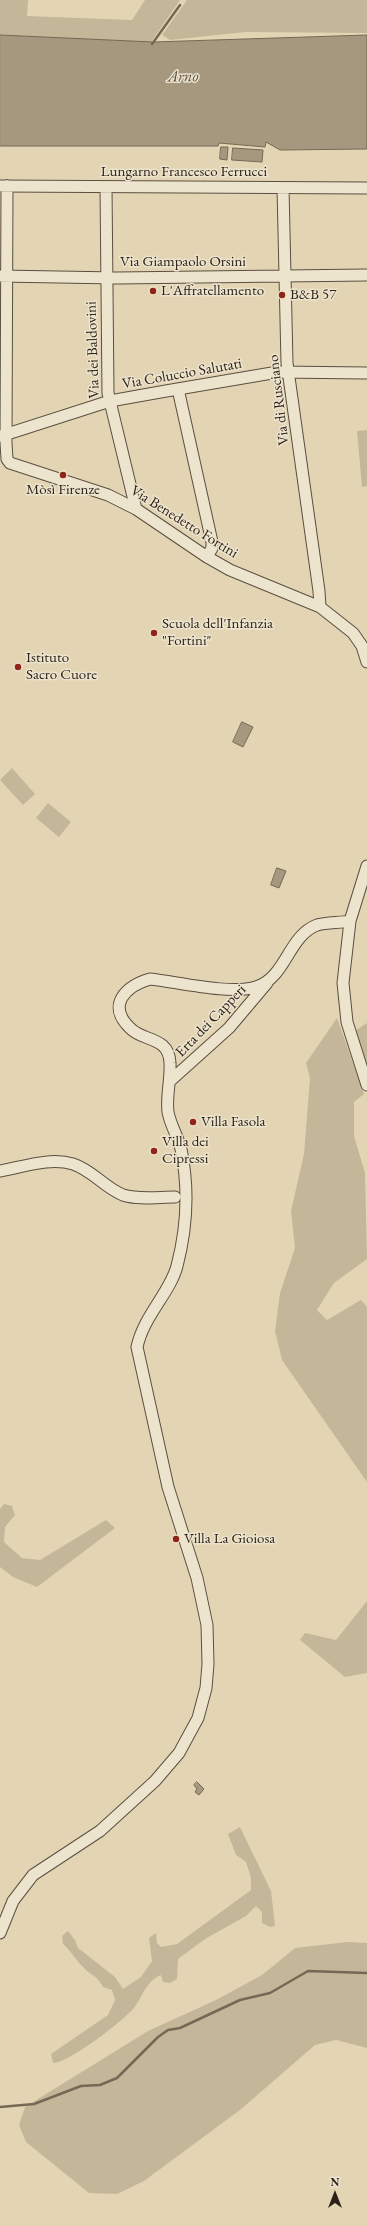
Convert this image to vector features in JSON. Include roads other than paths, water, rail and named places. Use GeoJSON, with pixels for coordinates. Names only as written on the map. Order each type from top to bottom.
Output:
{"type":"FeatureCollection","features":[{"type":"Feature","properties":{"kind":"street","name":"Lungarno Francesco Ferrucci"},"geometry":{"type":"LineString","coordinates":[[3,186],[367,188]]}},
{"type":"Feature","properties":{"kind":"street"},"geometry":{"type":"LineString","coordinates":[[3,186],[3,440]]}},
{"type":"Feature","properties":{"kind":"street","name":"Via dei Baldovini"},"geometry":{"type":"LineString","coordinates":[[106,187],[106,278],[110,401],[136,509]]}},
{"type":"Feature","properties":{"kind":"street","name":"Via di Rusciano"},"geometry":{"type":"LineString","coordinates":[[283,188],[288,371],[320,607]]}},
{"type":"Feature","properties":{"kind":"street","name":"Via Giampaolo Orsini"},"geometry":{"type":"LineString","coordinates":[[3,277],[106,278],[367,275]]}},
{"type":"Feature","properties":{"kind":"street","name":"Via Coluccio Salutati"},"geometry":{"type":"LineString","coordinates":[[3,440],[110,401],[288,371],[367,373]]}},
{"type":"Feature","properties":{"kind":"street"},"geometry":{"type":"LineString","coordinates":[[178,389],[212,542],[212,548],[208,557]]}},
{"type":"Feature","properties":{"kind":"street","name":"Via Benedetto Fortini"},"geometry":{"type":"LineString","coordinates":[[3,440],[8,459],[12,464],[89,487],[136,509],[230,570],[320,607],[353,633],[362,646],[367,662]]}},
{"type":"Feature","properties":{"kind":"street"},"geometry":{"type":"LineString","coordinates":[[367,866],[350,921],[344,971],[344,1004],[347,1022],[367,1085]]}},
{"type":"Feature","properties":{"kind":"street","name":"Erta dei Capperi"},"geometry":{"type":"LineString","coordinates":[[170,1081],[229,1028],[272,978],[306,932],[317,925],[350,921]]}},
{"type":"Feature","properties":{"kind":"street"},"geometry":{"type":"LineString","coordinates":[[0,1933],[13,1901],[33,1875],[100,1831],[155,1781],[179,1753],[198,1718],[206,1688],[208,1645],[202,1602],[197,1578],[168,1487],[137,1347],[141,1331],[176,1268],[182,1247],[186,1179],[180,1148],[168,1112],[170,1062],[165,1048],[156,1040],[131,1030],[122,1019],[119,1006],[124,992],[136,983],[150,979],[239,990],[257,986],[272,978]]}},
{"type":"Feature","properties":{"kind":"street"},"geometry":{"type":"LineString","coordinates":[[0,1171],[51,1162],[65,1163],[83,1168],[124,1195],[134,1197],[175,1197]]}},
{"type":"Feature","properties":{"kind":"water","name":"Arno"},"geometry":{"type":"Polygon","coordinates":[[[0,35],[153,42],[367,35],[367,149],[280,150],[266,142],[265,147],[219,143],[218,146],[0,146],[0,35]]]}},
{"type":"Feature","properties":{"kind":"water"},"geometry":{"type":"Polygon","coordinates":[[[221,147],[228,147],[227,160],[220,159],[221,147]]]}},
{"type":"Feature","properties":{"kind":"water"},"geometry":{"type":"Polygon","coordinates":[[[233,148],[263,150],[262,162],[232,160],[233,148]]]}},
{"type":"Feature","properties":{"kind":"water"},"geometry":{"type":"Polygon","coordinates":[[[242,722],[253,727],[243,747],[233,742],[242,722]]]}},
{"type":"Feature","properties":{"kind":"water"},"geometry":{"type":"Polygon","coordinates":[[[277,868],[286,871],[279,888],[271,885],[277,868]]]}},
{"type":"Feature","properties":{"kind":"water"},"geometry":{"type":"Polygon","coordinates":[[[197,1782],[204,1789],[199,1795],[195,1792],[197,1789],[194,1785],[197,1782]]]}},
{"type":"Feature","properties":{"kind":"waterway"},"geometry":{"type":"LineString","coordinates":[[152,44],[180,5]]}},
{"type":"Feature","properties":{"kind":"waterway"},"geometry":{"type":"LineString","coordinates":[[0,2107],[34,2104],[81,2086],[100,2085],[117,2078],[158,2037],[168,2030],[180,2028],[240,2000],[270,1993],[308,1971],[367,1973]]}},
{"type":"Feature","properties":{"kind":"place","name":"L'Affratellamento"},"geometry":{"type":"Point","coordinates":[153,291]}},
{"type":"Feature","properties":{"kind":"place","name":"B&B 57"},"geometry":{"type":"Point","coordinates":[282,295]}},
{"type":"Feature","properties":{"kind":"place","name":"Mòsì Firenze"},"geometry":{"type":"Point","coordinates":[63,475]}},
{"type":"Feature","properties":{"kind":"place","name":"Scuola dell'Infanzia \"Fortini\""},"geometry":{"type":"Point","coordinates":[154,633]}},
{"type":"Feature","properties":{"kind":"place","name":"Istituto Sacro Cuore"},"geometry":{"type":"Point","coordinates":[18,667]}},
{"type":"Feature","properties":{"kind":"place","name":"Villa Fasola"},"geometry":{"type":"Point","coordinates":[193,1122]}},
{"type":"Feature","properties":{"kind":"place","name":"Villa dei Cipressi"},"geometry":{"type":"Point","coordinates":[154,1151]}},
{"type":"Feature","properties":{"kind":"place","name":"Villa La Gioiosa"},"geometry":{"type":"Point","coordinates":[176,1539]}}]}
